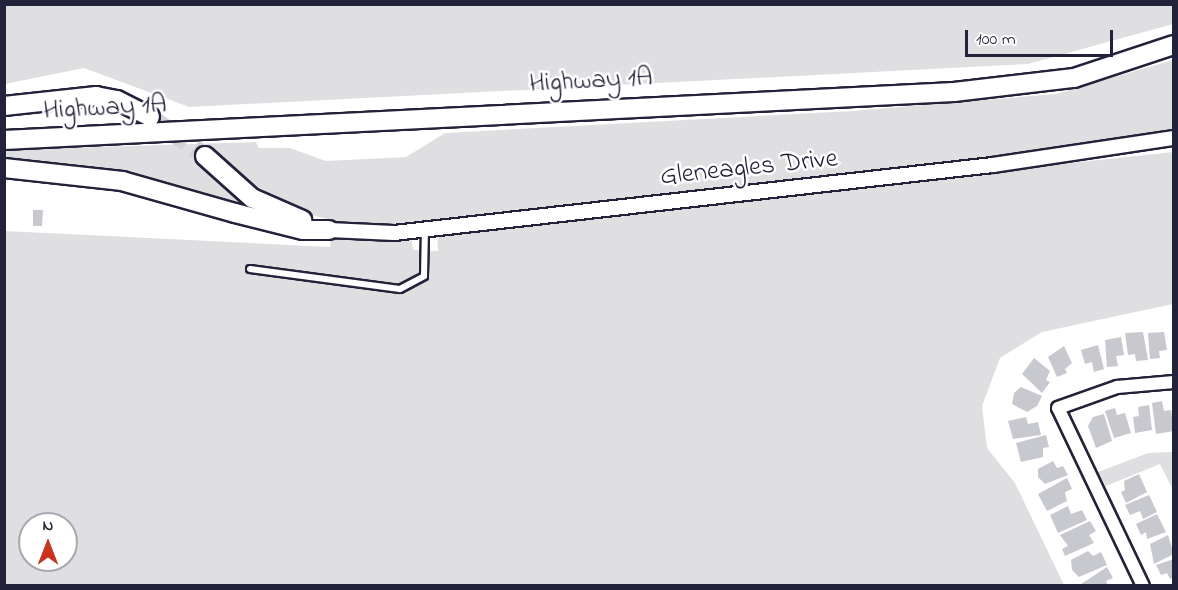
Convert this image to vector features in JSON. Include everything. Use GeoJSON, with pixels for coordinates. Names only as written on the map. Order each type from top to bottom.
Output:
{"type":"FeatureCollection","features":[{"type":"Feature","properties":{"kind":"main road","name":"Highway 1A"},"geometry":{"type":"LineString","coordinates":[[4,140],[954,92],[1074,78],[1173,45]]}},
{"type":"Feature","properties":{"kind":"main road"},"geometry":{"type":"LineString","coordinates":[[4,105],[96,96],[117,100],[150,117]]}},
{"type":"Feature","properties":{"kind":"main road"},"geometry":{"type":"LineString","coordinates":[[205,156],[252,198],[329,230]]}},
{"type":"Feature","properties":{"kind":"main road"},"geometry":{"type":"LineString","coordinates":[[4,168],[122,181],[303,230],[329,230]]}},
{"type":"Feature","properties":{"kind":"street","name":"Gleneagles Drive"},"geometry":{"type":"LineString","coordinates":[[329,230],[359,233],[425,229],[993,165],[1173,138]]}},
{"type":"Feature","properties":{"kind":"street"},"geometry":{"type":"LineString","coordinates":[[1143,585],[1058,408],[1117,387],[1173,382]]}},
{"type":"Feature","properties":{"kind":"lane"},"geometry":{"type":"LineString","coordinates":[[250,269],[400,289],[424,276],[425,229]]}},
{"type":"Feature","properties":{"kind":"shaded area"},"geometry":{"type":"Polygon","coordinates":[[[1173,4],[1173,24],[1028,64],[189,107],[84,68],[5,84],[5,5],[1173,4]]]}},
{"type":"Feature","properties":{"kind":"shaded area"},"geometry":{"type":"Polygon","coordinates":[[[1173,60],[1173,131],[1029,153],[390,224],[345,224],[294,210],[244,178],[218,154],[198,156],[289,219],[117,171],[5,161],[4,150],[256,142],[259,148],[290,148],[326,161],[406,157],[445,133],[852,111],[1056,94],[1173,60]]]}},
{"type":"Feature","properties":{"kind":"shaded area"},"geometry":{"type":"Polygon","coordinates":[[[1173,152],[1173,304],[1042,332],[1000,358],[982,406],[987,448],[1015,483],[1064,585],[5,586],[5,231],[330,247],[331,238],[411,235],[413,250],[438,251],[437,232],[1173,152]]]}},
{"type":"Feature","properties":{"kind":"shaded area"},"geometry":{"type":"Polygon","coordinates":[[[1173,452],[1173,490],[1160,464],[1106,486],[1098,472],[1148,453],[1173,452]]]}},
{"type":"Feature","properties":{"kind":"building"},"geometry":{"type":"Polygon","coordinates":[[[33,210],[43,210],[42,226],[33,226],[33,210]]]}},
{"type":"Feature","properties":{"kind":"building"},"geometry":{"type":"Polygon","coordinates":[[[1143,332],[1148,360],[1136,361],[1135,354],[1128,355],[1125,333],[1143,332]]]}},
{"type":"Feature","properties":{"kind":"building"},"geometry":{"type":"Polygon","coordinates":[[[1164,332],[1167,350],[1159,351],[1160,358],[1150,359],[1148,333],[1164,332]]]}},
{"type":"Feature","properties":{"kind":"building"},"geometry":{"type":"Polygon","coordinates":[[[1121,337],[1124,355],[1116,356],[1118,366],[1107,367],[1105,340],[1121,337]]]}},
{"type":"Feature","properties":{"kind":"building"},"geometry":{"type":"Polygon","coordinates":[[[1098,345],[1104,369],[1094,372],[1092,362],[1085,364],[1081,350],[1098,345]]]}},
{"type":"Feature","properties":{"kind":"building"},"geometry":{"type":"Polygon","coordinates":[[[1064,346],[1072,363],[1065,369],[1067,373],[1057,377],[1048,357],[1064,346]]]}},
{"type":"Feature","properties":{"kind":"building"},"geometry":{"type":"Polygon","coordinates":[[[1034,358],[1050,371],[1046,380],[1050,382],[1042,393],[1022,374],[1034,358]]]}},
{"type":"Feature","properties":{"kind":"building"},"geometry":{"type":"Polygon","coordinates":[[[1021,387],[1042,396],[1037,406],[1027,412],[1012,404],[1014,393],[1021,387]]]}},
{"type":"Feature","properties":{"kind":"building"},"geometry":{"type":"Polygon","coordinates":[[[1162,401],[1164,411],[1171,410],[1174,431],[1156,434],[1152,403],[1162,401]]]}},
{"type":"Feature","properties":{"kind":"building"},"geometry":{"type":"Polygon","coordinates":[[[1149,405],[1152,430],[1135,433],[1133,417],[1139,416],[1138,407],[1149,405]]]}},
{"type":"Feature","properties":{"kind":"building"},"geometry":{"type":"Polygon","coordinates":[[[1115,408],[1117,415],[1125,413],[1131,433],[1114,438],[1105,411],[1115,408]]]}},
{"type":"Feature","properties":{"kind":"building"},"geometry":{"type":"Polygon","coordinates":[[[1104,414],[1112,441],[1096,448],[1088,426],[1093,417],[1104,414]]]}},
{"type":"Feature","properties":{"kind":"building"},"geometry":{"type":"Polygon","coordinates":[[[1026,417],[1028,424],[1038,422],[1041,435],[1013,439],[1008,421],[1026,417]]]}},
{"type":"Feature","properties":{"kind":"building"},"geometry":{"type":"Polygon","coordinates":[[[1046,435],[1049,447],[1043,448],[1043,457],[1021,462],[1016,443],[1046,435]]]}},
{"type":"Feature","properties":{"kind":"building"},"geometry":{"type":"Polygon","coordinates":[[[1053,461],[1057,468],[1063,466],[1068,475],[1045,484],[1038,477],[1038,469],[1053,461]]]}},
{"type":"Feature","properties":{"kind":"building"},"geometry":{"type":"Polygon","coordinates":[[[1139,474],[1147,492],[1126,503],[1121,492],[1125,490],[1124,481],[1139,474]]]}},
{"type":"Feature","properties":{"kind":"building"},"geometry":{"type":"Polygon","coordinates":[[[1067,478],[1072,489],[1065,492],[1067,501],[1047,511],[1038,494],[1067,478]]]}},
{"type":"Feature","properties":{"kind":"building"},"geometry":{"type":"Polygon","coordinates":[[[1149,495],[1157,512],[1143,519],[1140,511],[1130,515],[1125,505],[1149,495]]]}},
{"type":"Feature","properties":{"kind":"building"},"geometry":{"type":"Polygon","coordinates":[[[1068,506],[1071,514],[1082,510],[1087,520],[1058,533],[1050,515],[1068,506]]]}},
{"type":"Feature","properties":{"kind":"building"},"geometry":{"type":"Polygon","coordinates":[[[1157,514],[1166,532],[1147,539],[1146,532],[1141,535],[1136,524],[1157,514]]]}},
{"type":"Feature","properties":{"kind":"building"},"geometry":{"type":"Polygon","coordinates":[[[1090,521],[1096,531],[1089,535],[1094,543],[1065,556],[1062,549],[1068,546],[1060,535],[1090,521]]]}},
{"type":"Feature","properties":{"kind":"building"},"geometry":{"type":"Polygon","coordinates":[[[1168,535],[1174,554],[1154,564],[1150,544],[1168,535]]]}},
{"type":"Feature","properties":{"kind":"building"},"geometry":{"type":"Polygon","coordinates":[[[1088,551],[1093,556],[1101,552],[1107,565],[1079,577],[1072,570],[1071,560],[1088,551]]]}},
{"type":"Feature","properties":{"kind":"building"},"geometry":{"type":"Polygon","coordinates":[[[1174,559],[1174,577],[1170,579],[1167,573],[1161,575],[1156,565],[1174,559]]]}},
{"type":"Feature","properties":{"kind":"building"},"geometry":{"type":"Polygon","coordinates":[[[1107,567],[1113,578],[1106,581],[1108,586],[1078,586],[1107,567]]]}},
{"type":"Feature","properties":{"kind":"tunnel"},"geometry":{"type":"LineString","coordinates":[[150,117],[205,156]]}}]}
